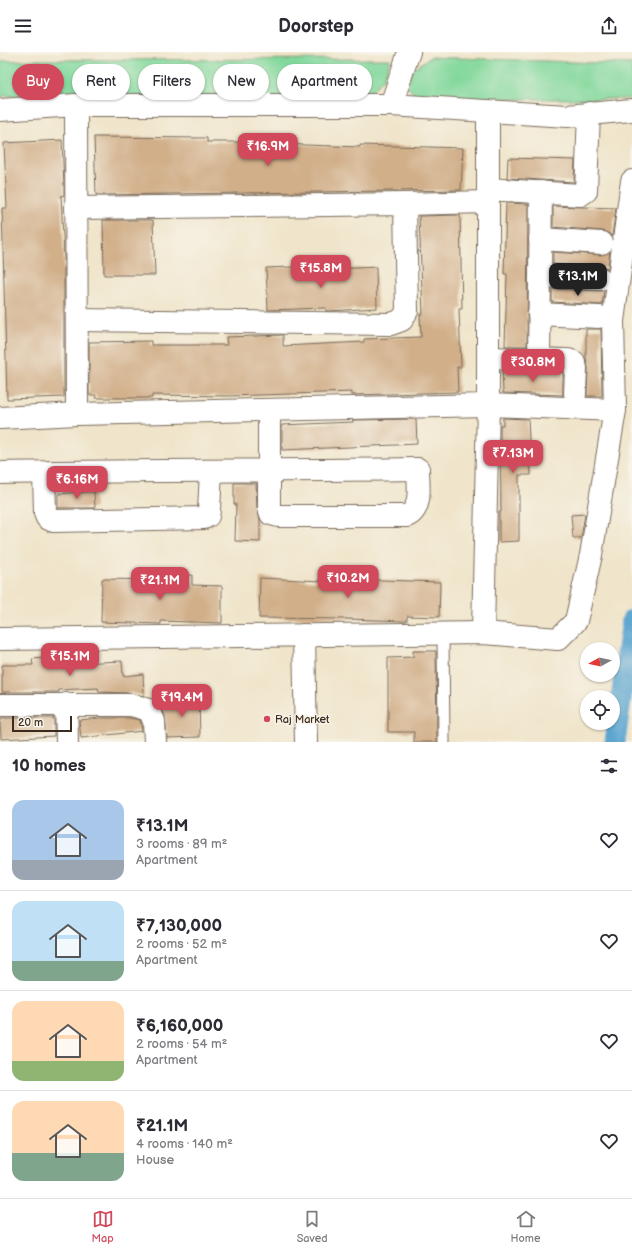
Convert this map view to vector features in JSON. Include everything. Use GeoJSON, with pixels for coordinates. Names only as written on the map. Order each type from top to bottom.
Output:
{"type":"FeatureCollection","features":[{"type":"Feature","properties":{"kind":"street"},"geometry":{"type":"LineString","coordinates":[[391,105],[409,52]]}},
{"type":"Feature","properties":{"kind":"street"},"geometry":{"type":"LineString","coordinates":[[76,105],[77,414]]}},
{"type":"Feature","properties":{"kind":"street"},"geometry":{"type":"LineString","coordinates":[[0,110],[76,105],[391,105],[567,116],[632,110]]}},
{"type":"Feature","properties":{"kind":"street"},"geometry":{"type":"LineString","coordinates":[[483,633],[489,358],[488,111]]}},
{"type":"Feature","properties":{"kind":"street"},"geometry":{"type":"LineString","coordinates":[[76,208],[405,204],[488,195],[541,192],[580,194],[586,191],[590,113]]}},
{"type":"Feature","properties":{"kind":"street"},"geometry":{"type":"LineString","coordinates":[[0,639],[483,633],[558,639],[576,621],[591,554],[615,410],[613,321],[632,181]]}},
{"type":"Feature","properties":{"kind":"street"},"geometry":{"type":"LineString","coordinates":[[539,358],[541,192]]}},
{"type":"Feature","properties":{"kind":"street"},"geometry":{"type":"LineString","coordinates":[[77,320],[390,324],[402,320],[407,311],[405,204]]}},
{"type":"Feature","properties":{"kind":"street"},"geometry":{"type":"LineString","coordinates":[[540,239],[602,244]]}},
{"type":"Feature","properties":{"kind":"street"},"geometry":{"type":"LineString","coordinates":[[540,276],[601,279]]}},
{"type":"Feature","properties":{"kind":"street"},"geometry":{"type":"LineString","coordinates":[[539,314],[599,317]]}},
{"type":"Feature","properties":{"kind":"street"},"geometry":{"type":"LineString","coordinates":[[489,358],[539,358],[568,360],[574,362],[576,368],[576,394]]}},
{"type":"Feature","properties":{"kind":"street"},"geometry":{"type":"LineString","coordinates":[[0,418],[77,414],[488,405],[615,410]]}},
{"type":"Feature","properties":{"kind":"street"},"geometry":{"type":"LineString","coordinates":[[0,473],[270,471],[418,469],[417,507],[413,513],[407,516],[278,516],[271,514],[269,508],[270,471],[269,410]]}},
{"type":"Feature","properties":{"kind":"street"},"geometry":{"type":"LineString","coordinates":[[44,473],[45,512],[47,518],[52,521],[204,518],[208,516],[209,511],[211,471]]}},
{"type":"Feature","properties":{"kind":"street"},"geometry":{"type":"LineString","coordinates":[[304,635],[306,742]]}},
{"type":"Feature","properties":{"kind":"street"},"geometry":{"type":"LineString","coordinates":[[66,704],[66,742]]}},
{"type":"Feature","properties":{"kind":"street"},"geometry":{"type":"LineString","coordinates":[[0,705],[131,705],[149,710],[154,721],[155,742]]}},
{"type":"Feature","properties":{"kind":"lane"},"geometry":{"type":"LineString","coordinates":[[443,634],[444,742]]}},
{"type":"Feature","properties":{"kind":"green space"},"geometry":{"type":"Polygon","coordinates":[[[430,57],[632,64],[632,99],[418,99],[407,86],[413,69],[430,57]]]}},
{"type":"Feature","properties":{"kind":"green space"},"geometry":{"type":"Polygon","coordinates":[[[390,59],[384,78],[372,91],[372,64],[277,64],[277,98],[269,98],[269,64],[213,64],[213,98],[205,98],[205,64],[138,64],[138,97],[130,97],[130,64],[72,64],[72,97],[64,97],[64,64],[12,64],[12,96],[0,96],[0,61],[390,59]]]}},
{"type":"Feature","properties":{"kind":"building"},"geometry":{"type":"Polygon","coordinates":[[[94,137],[207,138],[207,142],[279,142],[279,144],[360,147],[360,145],[463,148],[461,190],[96,195],[94,137]]]}},
{"type":"Feature","properties":{"kind":"building"},"geometry":{"type":"Polygon","coordinates":[[[62,140],[64,187],[64,195],[61,196],[64,257],[64,397],[7,399],[2,208],[7,208],[4,143],[62,140]]]}},
{"type":"Feature","properties":{"kind":"building"},"geometry":{"type":"Polygon","coordinates":[[[508,158],[575,160],[574,182],[507,178],[508,158]]]}},
{"type":"Feature","properties":{"kind":"building"},"geometry":{"type":"Polygon","coordinates":[[[506,203],[528,204],[527,346],[505,346],[507,274],[504,274],[506,203]]]}},
{"type":"Feature","properties":{"kind":"building"},"geometry":{"type":"Polygon","coordinates":[[[553,206],[616,208],[612,236],[603,231],[553,227],[553,206]]]}},
{"type":"Feature","properties":{"kind":"building"},"geometry":{"type":"Polygon","coordinates":[[[460,215],[462,309],[459,309],[461,367],[457,367],[458,392],[352,395],[352,392],[229,396],[152,395],[152,398],[96,398],[96,395],[89,395],[89,342],[151,341],[151,345],[227,345],[226,337],[283,335],[283,346],[364,342],[364,339],[421,337],[420,314],[423,314],[419,216],[460,215]]]}},
{"type":"Feature","properties":{"kind":"building"},"geometry":{"type":"Polygon","coordinates":[[[103,220],[153,220],[155,275],[104,275],[103,220]]]}},
{"type":"Feature","properties":{"kind":"building"},"geometry":{"type":"Polygon","coordinates":[[[553,252],[601,255],[610,252],[608,268],[553,264],[553,252]]]}},
{"type":"Feature","properties":{"kind":"building"},"geometry":{"type":"Polygon","coordinates":[[[315,266],[315,270],[376,267],[377,308],[329,311],[326,311],[326,308],[268,310],[266,268],[315,266]]]}},
{"type":"Feature","properties":{"kind":"building"},"geometry":{"type":"Polygon","coordinates":[[[552,289],[604,291],[602,305],[552,302],[552,289]]]}},
{"type":"Feature","properties":{"kind":"building"},"geometry":{"type":"Polygon","coordinates":[[[586,329],[601,329],[602,396],[587,396],[588,368],[586,358],[586,329]]]}},
{"type":"Feature","properties":{"kind":"building"},"geometry":{"type":"Polygon","coordinates":[[[502,371],[563,372],[563,395],[503,393],[502,371]]]}},
{"type":"Feature","properties":{"kind":"building"},"geometry":{"type":"Polygon","coordinates":[[[503,418],[528,419],[531,475],[519,475],[519,541],[499,542],[499,512],[501,512],[500,425],[503,425],[503,418]]]}},
{"type":"Feature","properties":{"kind":"building"},"geometry":{"type":"Polygon","coordinates":[[[416,419],[417,444],[282,450],[282,425],[353,422],[353,420],[416,419]]]}},
{"type":"Feature","properties":{"kind":"building"},"geometry":{"type":"Polygon","coordinates":[[[234,483],[256,483],[257,508],[260,520],[260,542],[235,541],[236,504],[234,504],[234,483]]]}},
{"type":"Feature","properties":{"kind":"building"},"geometry":{"type":"Polygon","coordinates":[[[94,491],[95,508],[58,508],[58,494],[94,491]]]}},
{"type":"Feature","properties":{"kind":"building"},"geometry":{"type":"Polygon","coordinates":[[[585,514],[581,538],[573,538],[571,515],[585,514]]]}},
{"type":"Feature","properties":{"kind":"building"},"geometry":{"type":"Polygon","coordinates":[[[166,574],[192,575],[192,585],[222,586],[222,623],[161,621],[161,624],[101,622],[102,579],[166,580],[166,574]]]}},
{"type":"Feature","properties":{"kind":"building"},"geometry":{"type":"Polygon","coordinates":[[[260,578],[322,581],[322,578],[440,582],[439,617],[407,616],[407,621],[259,618],[260,578]]]}},
{"type":"Feature","properties":{"kind":"building"},"geometry":{"type":"Polygon","coordinates":[[[413,651],[436,651],[437,742],[414,742],[414,732],[388,732],[388,658],[413,657],[413,651]]]}},
{"type":"Feature","properties":{"kind":"building"},"geometry":{"type":"Polygon","coordinates":[[[57,657],[57,664],[122,661],[123,676],[143,674],[144,696],[131,693],[99,692],[98,688],[59,690],[59,692],[2,692],[2,665],[33,665],[32,659],[57,657]]]}},
{"type":"Feature","properties":{"kind":"building"},"geometry":{"type":"Polygon","coordinates":[[[199,700],[200,737],[167,738],[165,716],[158,701],[199,700]]]}},
{"type":"Feature","properties":{"kind":"building"},"geometry":{"type":"Polygon","coordinates":[[[2,718],[54,718],[54,736],[1,739],[0,720],[2,720],[2,718]]]}},
{"type":"Feature","properties":{"kind":"building"},"geometry":{"type":"Polygon","coordinates":[[[129,718],[140,720],[142,731],[81,738],[79,720],[129,718]]]}},
{"type":"Feature","properties":{"kind":"waterway"},"geometry":{"type":"LineString","coordinates":[[615,742],[632,620]]}},
{"type":"Feature","properties":{"kind":"place","name":"Raj Market"},"geometry":{"type":"Point","coordinates":[267,719]}}]}
